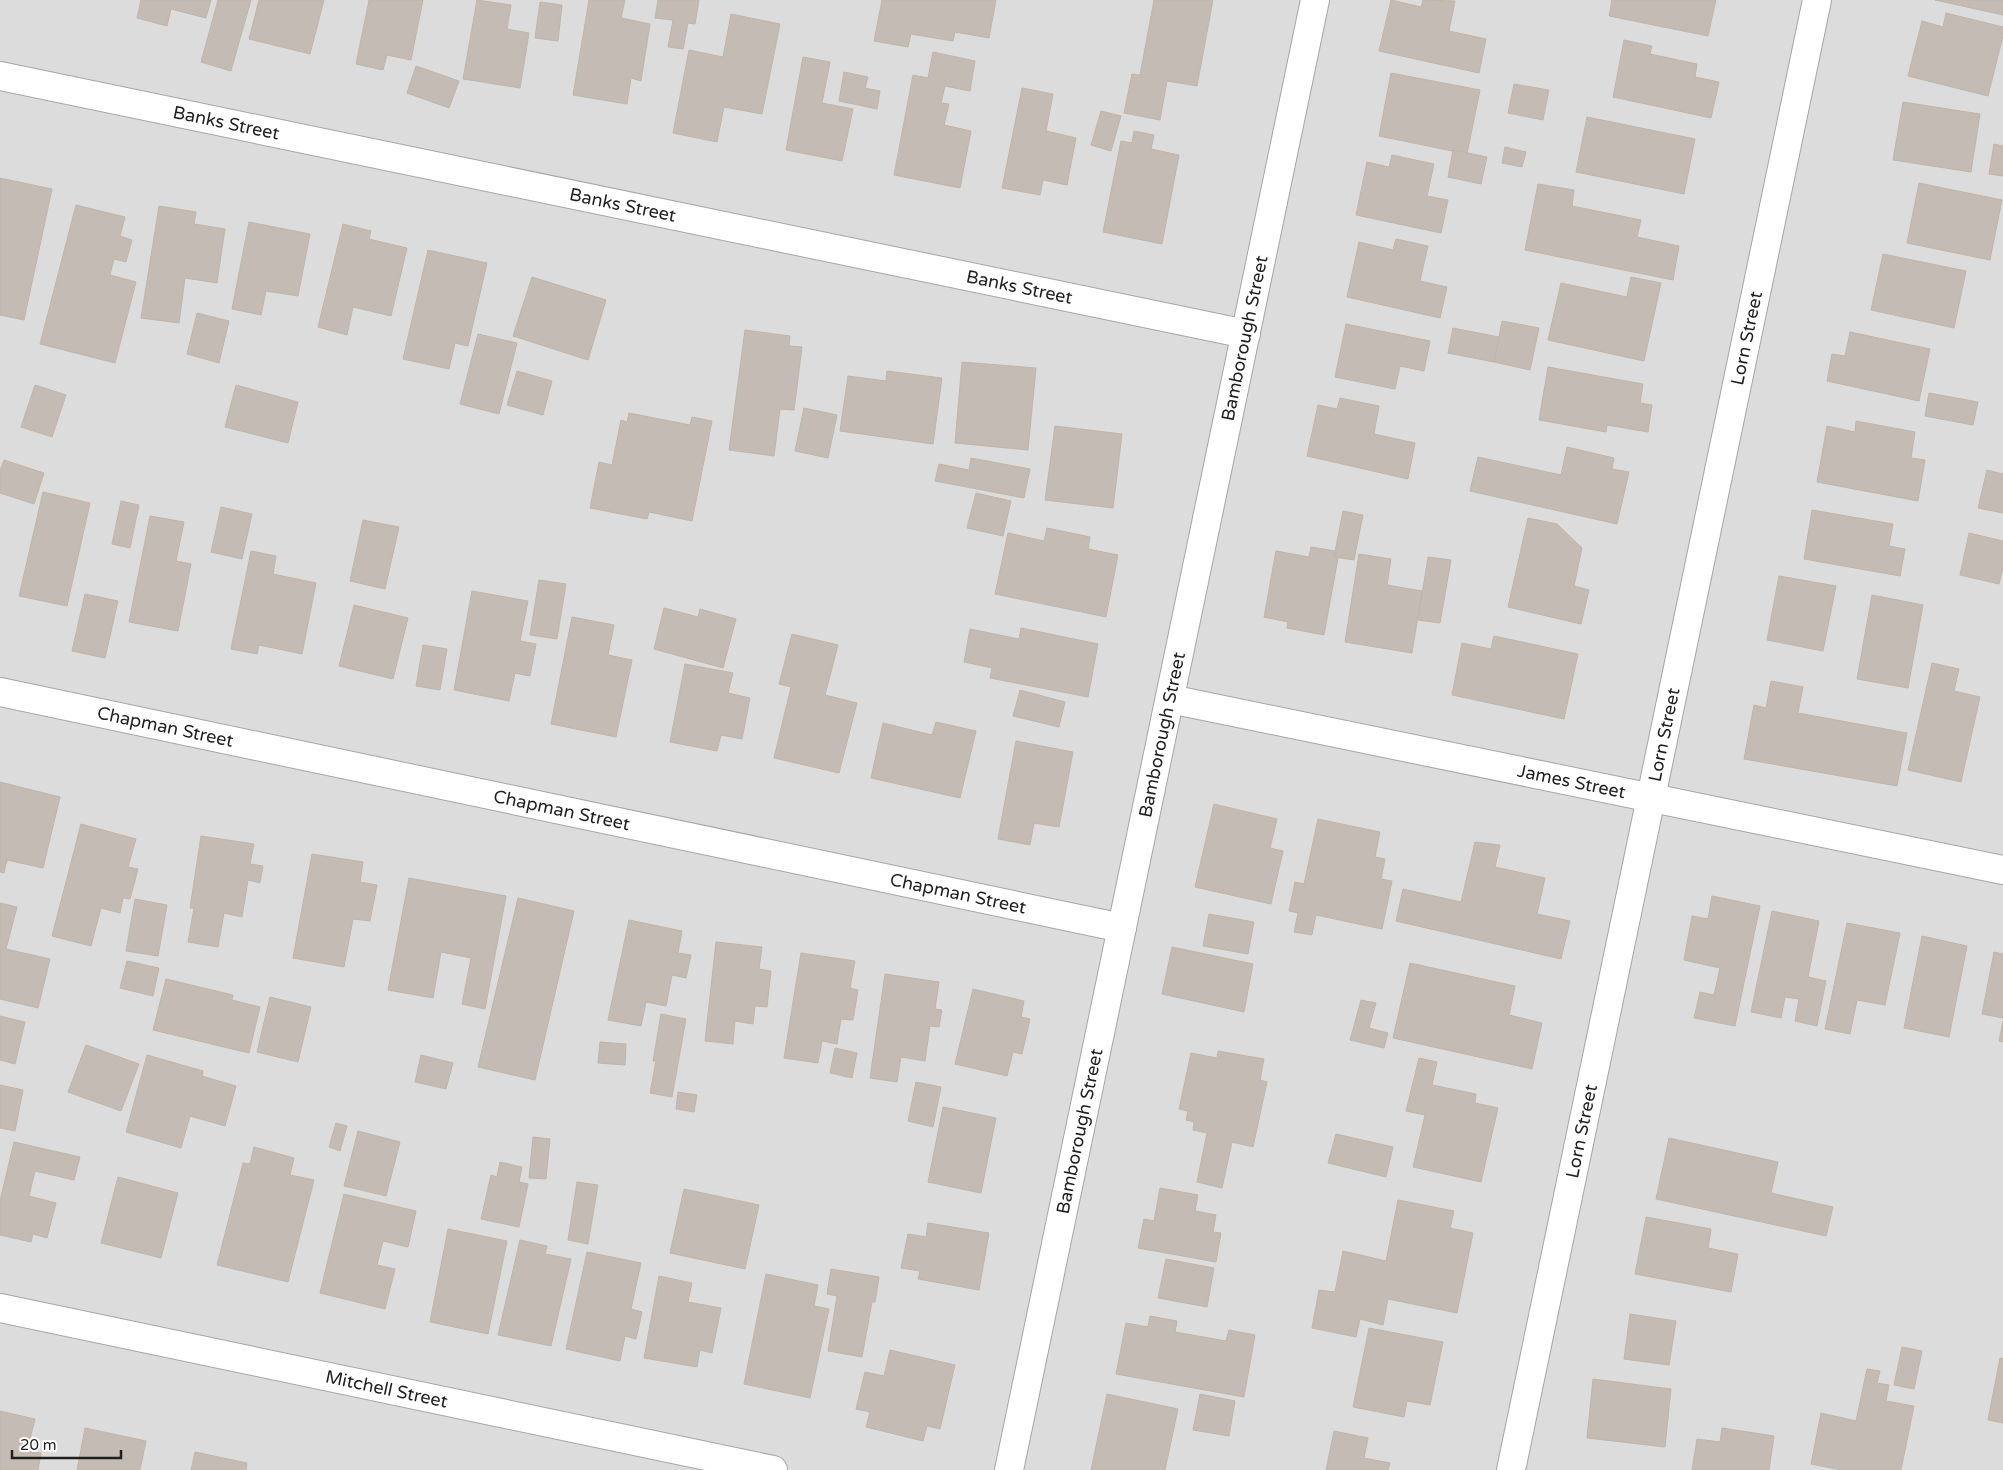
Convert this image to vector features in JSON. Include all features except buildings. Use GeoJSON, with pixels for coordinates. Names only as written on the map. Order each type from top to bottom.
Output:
{"type":"FeatureCollection","features":[{"type":"Feature","properties":{"kind":"street","name":"Bamborough Street"},"geometry":{"type":"LineString","coordinates":[[1009,1470],[1315,0]]}},
{"type":"Feature","properties":{"kind":"street","name":"Lorn Street"},"geometry":{"type":"LineString","coordinates":[[1511,1470],[1817,0]]}},
{"type":"Feature","properties":{"kind":"street","name":"Banks Street"},"geometry":{"type":"LineString","coordinates":[[0,76],[1246,334]]}},
{"type":"Feature","properties":{"kind":"street","name":"Chapman Street"},"geometry":{"type":"LineString","coordinates":[[0,692],[1122,928]]}},
{"type":"Feature","properties":{"kind":"street","name":"James Street"},"geometry":{"type":"LineString","coordinates":[[1170,699],[2003,870]]}},
{"type":"Feature","properties":{"kind":"street","name":"Mitchell Street"},"geometry":{"type":"LineString","coordinates":[[0,1308],[773,1470]]}},
{"type":"Feature","properties":{"kind":"shaded area"},"geometry":{"type":"Polygon","coordinates":[[[0,0],[2003,0],[2003,1470],[0,1470],[0,0]]]}}]}
